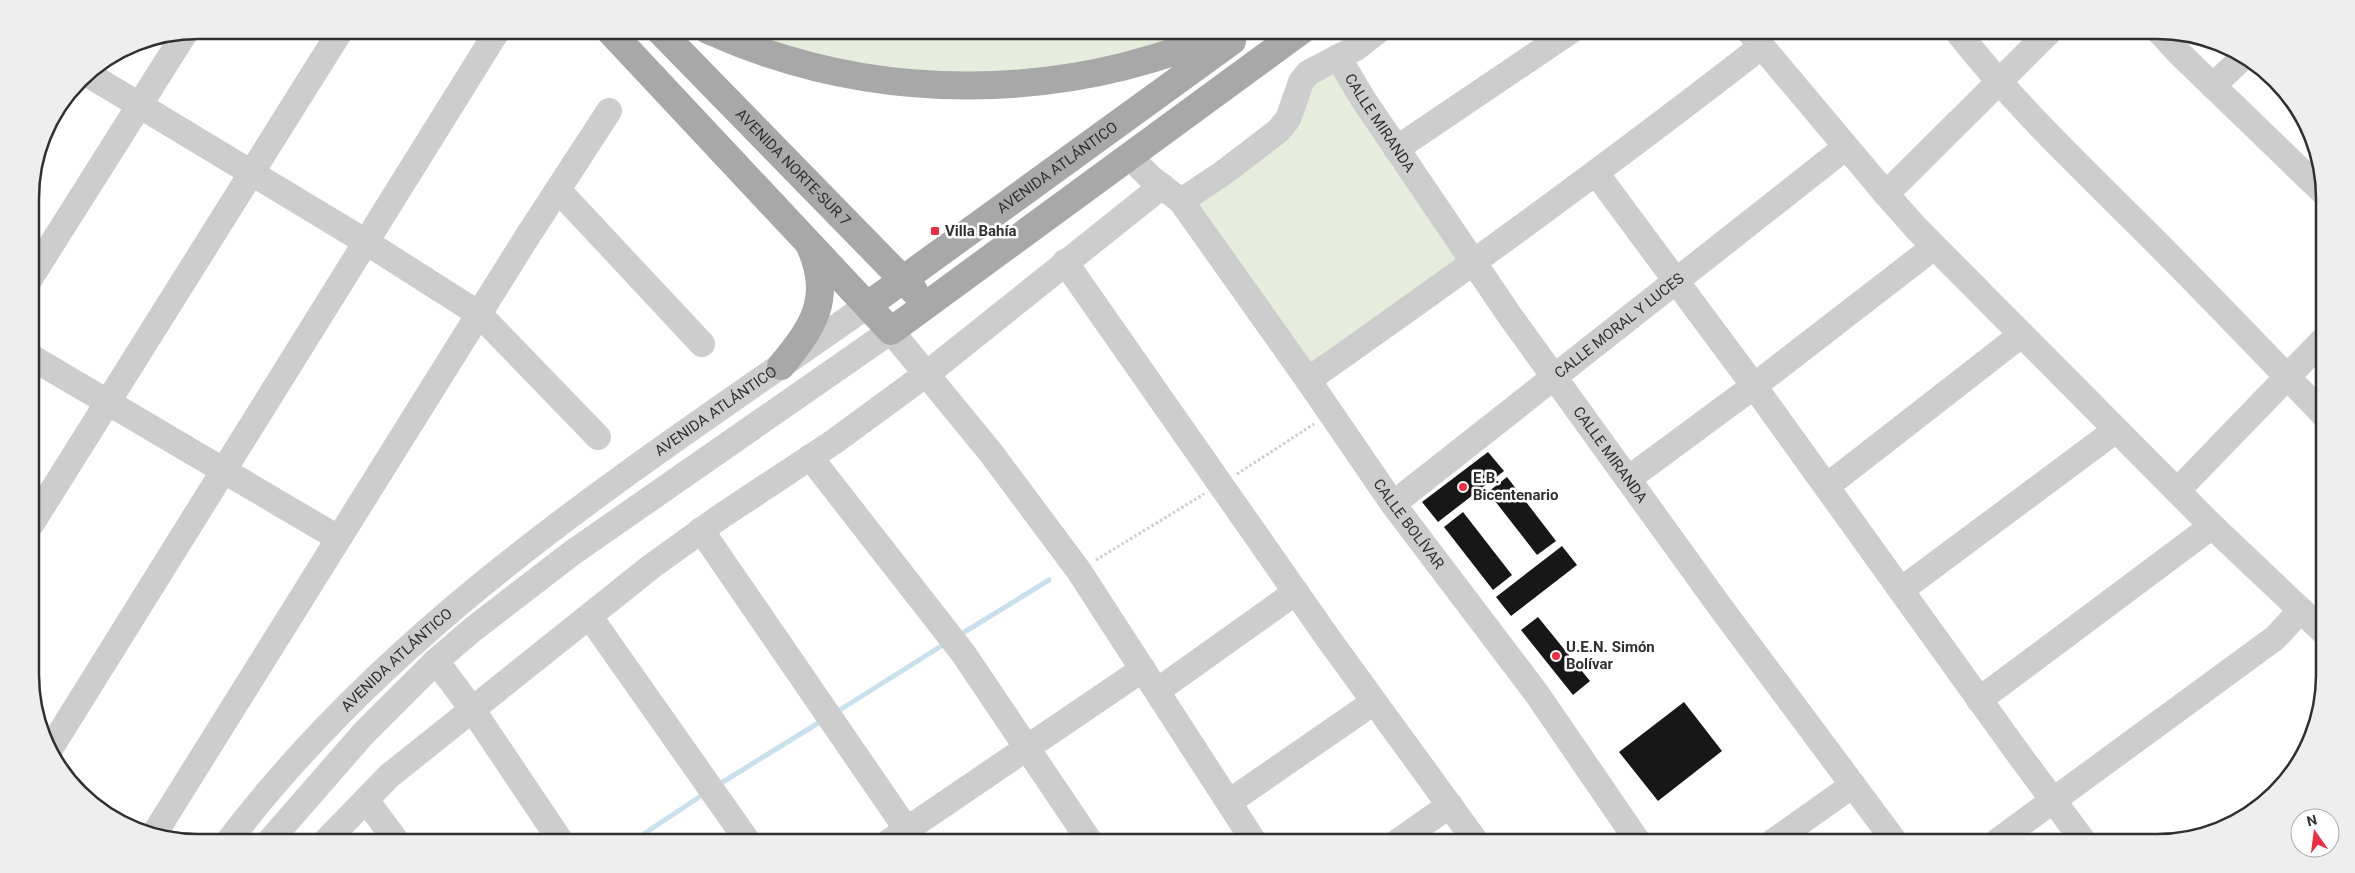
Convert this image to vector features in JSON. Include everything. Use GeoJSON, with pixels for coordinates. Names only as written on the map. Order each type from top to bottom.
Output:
{"type":"FeatureCollection","features":[{"type":"Feature","properties":{"kind":"main road"},"geometry":{"type":"LineString","coordinates":[[617,39],[868,305],[890,331],[1290,39]]}},
{"type":"Feature","properties":{"kind":"main road","name":"AVENIDA NORTE-SUR 7"},"geometry":{"type":"LineString","coordinates":[[668,39],[903,278],[926,306]]}},
{"type":"Feature","properties":{"kind":"main road"},"geometry":{"type":"LineString","coordinates":[[729,39],[818,68],[910,84],[964,87],[1012,85],[1112,70],[1158,58],[1207,39]]}},
{"type":"Feature","properties":{"kind":"main road","name":"AVENIDA ATLÁNTICO"},"geometry":{"type":"LineString","coordinates":[[868,305],[1235,39]]}},
{"type":"Feature","properties":{"kind":"main road"},"geometry":{"type":"LineString","coordinates":[[781,366],[803,340],[817,311],[820,277],[816,260],[807,240]]}},
{"type":"Feature","properties":{"kind":"street"},"geometry":{"type":"LineString","coordinates":[[39,512],[335,39]]}},
{"type":"Feature","properties":{"kind":"street"},"geometry":{"type":"LineString","coordinates":[[54,743],[492,39]]}},
{"type":"Feature","properties":{"kind":"street"},"geometry":{"type":"LineString","coordinates":[[333,834],[389,776],[652,566],[701,530],[810,458],[927,373],[1065,262],[1171,194],[1223,173],[1278,131],[1288,119],[1301,82],[1308,73],[1356,48],[1368,39]]}},
{"type":"Feature","properties":{"kind":"street"},"geometry":{"type":"LineString","coordinates":[[1396,149],[1559,39]]}},
{"type":"Feature","properties":{"kind":"street"},"geometry":{"type":"LineString","coordinates":[[1308,380],[1474,263],[1596,173],[1754,39]]}},
{"type":"Feature","properties":{"kind":"street"},"geometry":{"type":"LineString","coordinates":[[1756,39],[1886,194],[1934,247],[2212,526],[2316,624]]}},
{"type":"Feature","properties":{"kind":"street"},"geometry":{"type":"LineString","coordinates":[[1963,39],[1999,83],[2044,133],[2145,231],[2316,407]]}},
{"type":"Feature","properties":{"kind":"street"},"geometry":{"type":"LineString","coordinates":[[1886,194],[2042,39]]}},
{"type":"Feature","properties":{"kind":"street"},"geometry":{"type":"LineString","coordinates":[[39,264],[180,40]]}},
{"type":"Feature","properties":{"kind":"street"},"geometry":{"type":"LineString","coordinates":[[2168,40],[2315,185]]}},
{"type":"Feature","properties":{"kind":"street","name":"CALLE MIRANDA"},"geometry":{"type":"LineString","coordinates":[[1338,57],[1396,149],[1554,377],[1889,834]]}},
{"type":"Feature","properties":{"kind":"street"},"geometry":{"type":"LineString","coordinates":[[2214,86],[2239,61]]}},
{"type":"Feature","properties":{"kind":"street"},"geometry":{"type":"LineString","coordinates":[[94,78],[366,242],[479,314],[598,437]]}},
{"type":"Feature","properties":{"kind":"street"},"geometry":{"type":"LineString","coordinates":[[157,829],[338,538],[609,111]]}},
{"type":"Feature","properties":{"kind":"street","name":"CALLE MORAL Y LUCES"},"geometry":{"type":"LineString","coordinates":[[1393,504],[1678,282],[1846,147]]}},
{"type":"Feature","properties":{"kind":"street","name":"CALLE BOLÍVAR"},"geometry":{"type":"LineString","coordinates":[[1129,156],[1171,194],[1308,380],[1393,504],[1537,694],[1633,834]]}},
{"type":"Feature","properties":{"kind":"street"},"geometry":{"type":"LineString","coordinates":[[1596,173],[1827,486],[1979,700],[2078,834]]}},
{"type":"Feature","properties":{"kind":"street"},"geometry":{"type":"LineString","coordinates":[[558,190],[702,344]]}},
{"type":"Feature","properties":{"kind":"street"},"geometry":{"type":"LineString","coordinates":[[1628,479],[1754,386],[1934,247]]}},
{"type":"Feature","properties":{"kind":"street"},"geometry":{"type":"LineString","coordinates":[[1065,262],[1374,702],[1471,834]]}},
{"type":"Feature","properties":{"kind":"street","name":"AVENIDA ATLÁNTICO"},"geometry":{"type":"LineString","coordinates":[[234,834],[277,782],[352,700],[384,668],[466,596],[629,473],[868,305]]}},
{"type":"Feature","properties":{"kind":"street"},"geometry":{"type":"LineString","coordinates":[[890,331],[992,453],[1079,571],[1249,834]]}},
{"type":"Feature","properties":{"kind":"street","name":"AVENIDA ATLÁNTICO"},"geometry":{"type":"LineString","coordinates":[[276,834],[363,734],[436,661],[472,630],[572,553],[890,331]]}},
{"type":"Feature","properties":{"kind":"street"},"geometry":{"type":"LineString","coordinates":[[1827,486],[2021,335]]}},
{"type":"Feature","properties":{"kind":"street"},"geometry":{"type":"LineString","coordinates":[[2177,491],[2316,347]]}},
{"type":"Feature","properties":{"kind":"street"},"geometry":{"type":"LineString","coordinates":[[39,362],[223,472],[338,538]]}},
{"type":"Feature","properties":{"kind":"street"},"geometry":{"type":"LineString","coordinates":[[1901,590],[2116,430]]}},
{"type":"Feature","properties":{"kind":"street"},"geometry":{"type":"LineString","coordinates":[[810,458],[963,653],[1085,834]]}},
{"type":"Feature","properties":{"kind":"street"},"geometry":{"type":"LineString","coordinates":[[1979,700],[2212,526]]}},
{"type":"Feature","properties":{"kind":"street"},"geometry":{"type":"LineString","coordinates":[[701,530],[841,732],[901,834]]}},
{"type":"Feature","properties":{"kind":"street"},"geometry":{"type":"LineString","coordinates":[[1157,691],[1296,592]]}},
{"type":"Feature","properties":{"kind":"street"},"geometry":{"type":"LineString","coordinates":[[2008,834],[2275,638],[2301,610]]}},
{"type":"Feature","properties":{"kind":"street"},"geometry":{"type":"LineString","coordinates":[[590,616],[743,834]]}},
{"type":"Feature","properties":{"kind":"street"},"geometry":{"type":"LineString","coordinates":[[436,661],[472,709],[556,834]]}},
{"type":"Feature","properties":{"kind":"street"},"geometry":{"type":"LineString","coordinates":[[909,834],[1027,748],[1143,669]]}},
{"type":"Feature","properties":{"kind":"street"},"geometry":{"type":"LineString","coordinates":[[1229,802],[1374,702]]}},
{"type":"Feature","properties":{"kind":"street"},"geometry":{"type":"LineString","coordinates":[[1784,834],[1853,785]]}},
{"type":"Feature","properties":{"kind":"street"},"geometry":{"type":"LineString","coordinates":[[366,800],[391,834]]}},
{"type":"Feature","properties":{"kind":"street"},"geometry":{"type":"LineString","coordinates":[[1409,834],[1450,805]]}},
{"type":"Feature","properties":{"kind":"green space"},"geometry":{"type":"Polygon","coordinates":[[[748,39],[1209,39],[1200,43],[964,87],[748,39]]]}},
{"type":"Feature","properties":{"kind":"green space"},"geometry":{"type":"Polygon","coordinates":[[[1338,57],[1474,263],[1308,380],[1181,201],[1295,104],[1338,57]]]}},
{"type":"Feature","properties":{"kind":"building","name":"E.B. Bicentenario"},"geometry":{"type":"Polygon","coordinates":[[[1488,452],[1504,471],[1438,522],[1422,502],[1488,452]]]}},
{"type":"Feature","properties":{"kind":"building","name":"E.B. Bicentenario"},"geometry":{"type":"Polygon","coordinates":[[[1507,477],[1556,541],[1537,555],[1488,492],[1507,477]]]}},
{"type":"Feature","properties":{"kind":"building","name":"E.B. Bicentenario"},"geometry":{"type":"Polygon","coordinates":[[[1463,512],[1512,575],[1493,590],[1444,527],[1463,512]]]}},
{"type":"Feature","properties":{"kind":"building","name":"E.B. Bicentenario"},"geometry":{"type":"Polygon","coordinates":[[[1562,546],[1577,565],[1511,616],[1496,597],[1562,546]]]}},
{"type":"Feature","properties":{"kind":"building","name":"U.E.N. Simón Bolívar"},"geometry":{"type":"Polygon","coordinates":[[[1538,617],[1590,681],[1573,695],[1521,630],[1538,617]]]}},
{"type":"Feature","properties":{"kind":"building"},"geometry":{"type":"Polygon","coordinates":[[[1684,702],[1722,751],[1658,801],[1619,752],[1684,702]]]}},
{"type":"Feature","properties":{"kind":"waterway"},"geometry":{"type":"LineString","coordinates":[[958,636],[1049,580]]}},
{"type":"Feature","properties":{"kind":"waterway"},"geometry":{"type":"LineString","coordinates":[[835,713],[946,643]]}},
{"type":"Feature","properties":{"kind":"waterway"},"geometry":{"type":"LineString","coordinates":[[718,785],[823,720]]}},
{"type":"Feature","properties":{"kind":"waterway"},"geometry":{"type":"LineString","coordinates":[[644,834],[704,794]]}},
{"type":"Feature","properties":{"kind":"place","name":"Villa Bahía"},"geometry":{"type":"Point","coordinates":[935,231]}},
{"type":"Feature","properties":{"kind":"place","name":"E.B. Bicentenario"},"geometry":{"type":"Point","coordinates":[1463,487]}},
{"type":"Feature","properties":{"kind":"place","name":"U.E.N. Simón Bolívar"},"geometry":{"type":"Point","coordinates":[1556,656]}}]}
